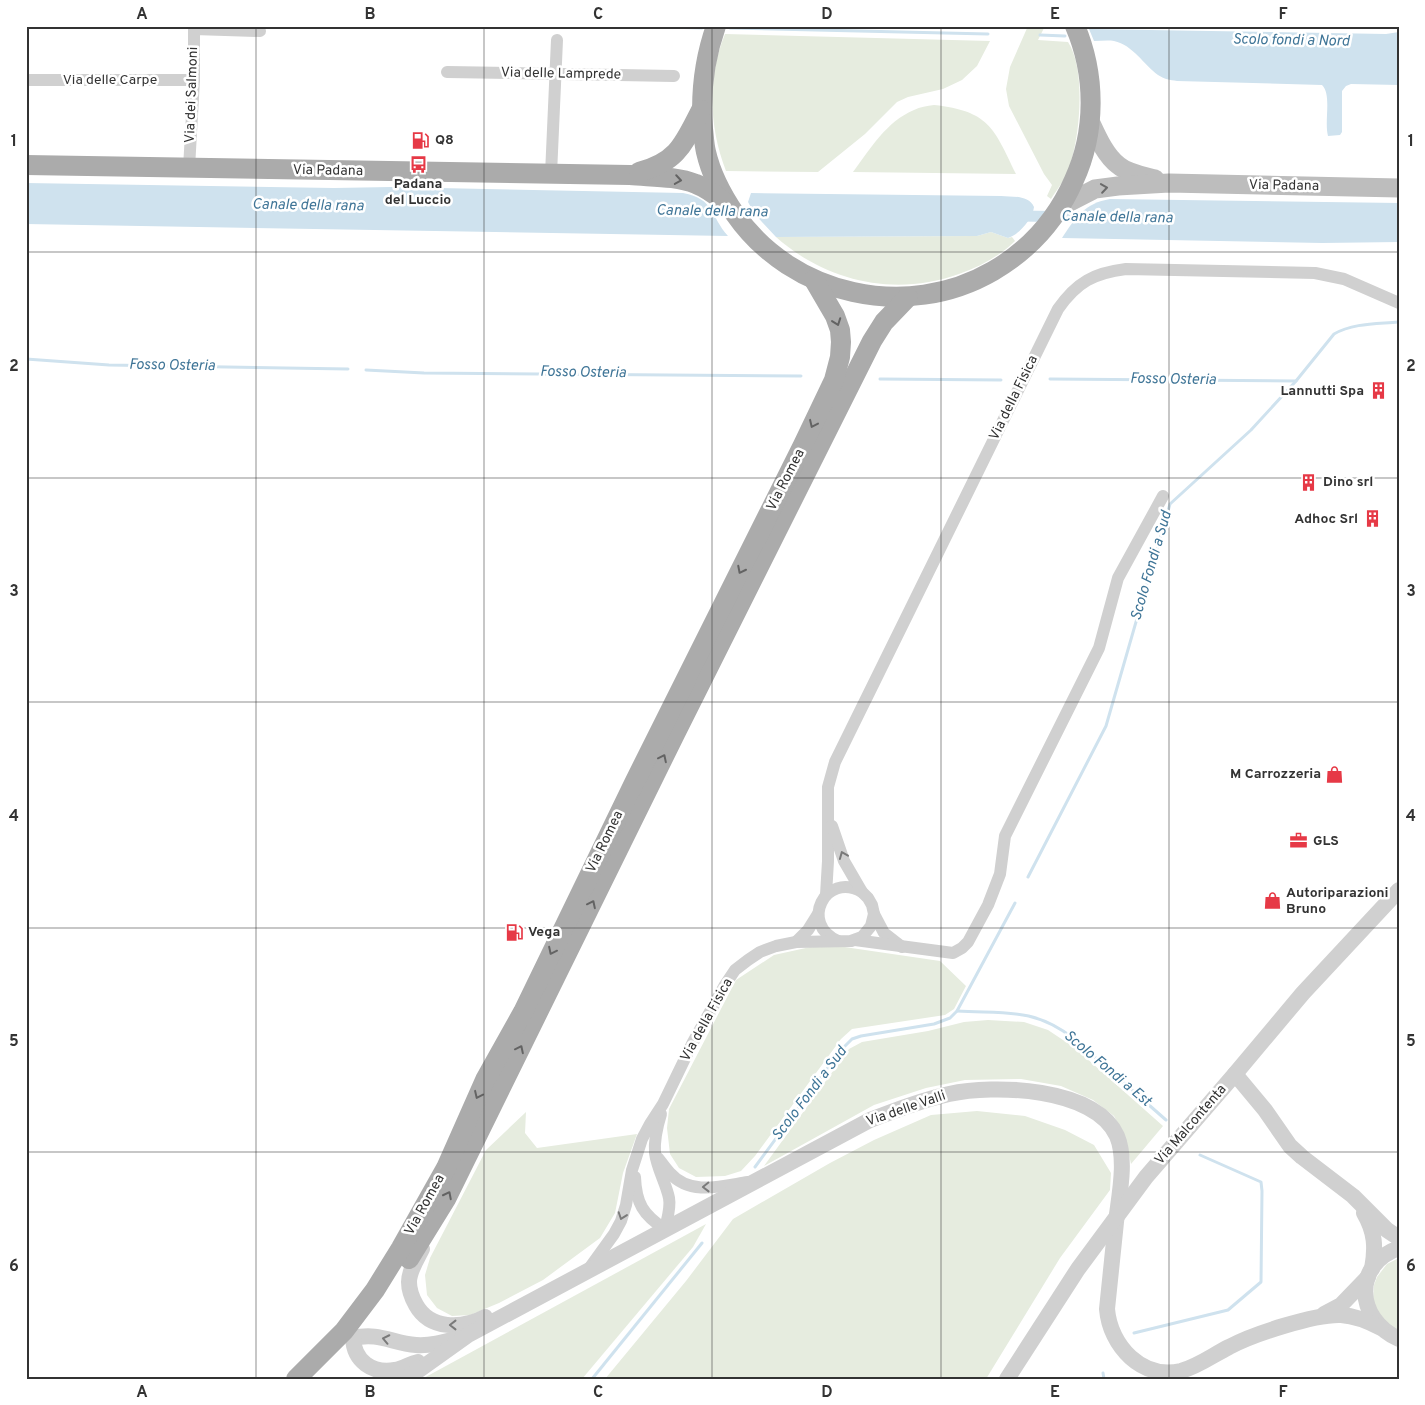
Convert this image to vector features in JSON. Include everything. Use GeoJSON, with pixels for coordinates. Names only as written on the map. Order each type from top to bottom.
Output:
{"type":"FeatureCollection","features":[{"type":"Feature","properties":{"kind":"main road"},"geometry":{"type":"LineString","coordinates":[[716,26],[704,66],[702,110],[705,150],[715,178],[728,204],[756,240],[783,262],[814,280],[836,288],[884,297],[908,297],[948,290],[973,281],[1003,265],[1034,239],[1060,207],[1069,192],[1083,157],[1090,121],[1089,77],[1085,56],[1075,26]]}},
{"type":"Feature","properties":{"kind":"main road"},"geometry":{"type":"LineString","coordinates":[[630,175],[651,169],[665,162],[679,150],[702,110]]}},
{"type":"Feature","properties":{"kind":"main road","name":"Via Padana"},"geometry":{"type":"LineString","coordinates":[[1090,121],[1106,151],[1118,166],[1134,173],[1169,183]]}},
{"type":"Feature","properties":{"kind":"main road","name":"Via Padana"},"geometry":{"type":"LineString","coordinates":[[26,165],[630,175]]}},
{"type":"Feature","properties":{"kind":"main road"},"geometry":{"type":"LineString","coordinates":[[630,175],[678,179],[698,184],[728,204]]}},
{"type":"Feature","properties":{"kind":"main road","name":"Via Padana"},"geometry":{"type":"LineString","coordinates":[[1060,207],[1095,189],[1169,183],[1399,188]]}},
{"type":"Feature","properties":{"kind":"main road","name":"Via Romea"},"geometry":{"type":"LineString","coordinates":[[296,1379],[349,1334],[401,1248],[446,1168],[485,1080],[523,1012],[834,380],[840,357],[840,330],[835,316],[814,280]]}},
{"type":"Feature","properties":{"kind":"main road","name":"Via Romea"},"geometry":{"type":"LineString","coordinates":[[315,1379],[409,1260],[432,1225],[872,341],[884,322],[908,297]]}},
{"type":"Feature","properties":{"kind":"street","name":"Via dei Salmoni"},"geometry":{"type":"LineString","coordinates":[[189,168],[194,80],[194,29],[260,31]]}},
{"type":"Feature","properties":{"kind":"street"},"geometry":{"type":"LineString","coordinates":[[551,174],[557,40]]}},
{"type":"Feature","properties":{"kind":"street","name":"Via delle Lamprede"},"geometry":{"type":"LineString","coordinates":[[447,72],[674,76]]}},
{"type":"Feature","properties":{"kind":"street","name":"Via delle Carpe"},"geometry":{"type":"LineString","coordinates":[[26,80],[194,80]]}},
{"type":"Feature","properties":{"kind":"street","name":"Via della Fisica"},"geometry":{"type":"LineString","coordinates":[[796,942],[808,930],[818,914],[819,906],[826,895],[828,788],[835,762],[1058,309],[1075,288],[1098,274],[1126,269],[1299,272],[1322,274],[1344,279],[1399,303]]}},
{"type":"Feature","properties":{"kind":"street","name":"Via della Fisica"},"geometry":{"type":"LineString","coordinates":[[587,1271],[614,1234],[621,1221],[626,1205],[632,1170],[650,1124],[663,1104],[692,1044],[724,985],[735,970],[760,952],[796,942],[846,942],[855,940],[953,952],[962,948],[968,942],[988,905],[1000,874],[1005,836],[1099,648],[1118,578],[1163,496]]}},
{"type":"Feature","properties":{"kind":"street","name":"Via della Fisica"},"geometry":{"type":"LineString","coordinates":[[828,817],[844,861],[870,902],[884,933],[902,947]]}},
{"type":"Feature","properties":{"kind":"street"},"geometry":{"type":"LineString","coordinates":[[826,895],[841,887],[850,887],[862,892]]}},
{"type":"Feature","properties":{"kind":"street","name":"Via Malcontenta"},"geometry":{"type":"LineString","coordinates":[[1007,1379],[1080,1266],[1146,1177],[1236,1074],[1303,993],[1399,890]]}},
{"type":"Feature","properties":{"kind":"street"},"geometry":{"type":"LineString","coordinates":[[818,914],[824,931],[838,941]]}},
{"type":"Feature","properties":{"kind":"street"},"geometry":{"type":"LineString","coordinates":[[855,940],[862,937],[868,930],[874,914]]}},
{"type":"Feature","properties":{"kind":"street"},"geometry":{"type":"LineString","coordinates":[[1236,1074],[1265,1110],[1290,1146],[1357,1200],[1387,1230],[1399,1238]]}},
{"type":"Feature","properties":{"kind":"street","name":"Via delle Valli"},"geometry":{"type":"LineString","coordinates":[[404,1379],[468,1336],[870,1120],[917,1102],[951,1093],[992,1090],[1025,1091],[1055,1096],[1086,1107],[1105,1119],[1117,1136],[1122,1163],[1121,1192],[1108,1320],[1119,1345],[1125,1353],[1139,1364],[1160,1372],[1180,1371],[1205,1361],[1242,1340],[1318,1317],[1341,1305],[1371,1273],[1381,1257],[1399,1248]]}},
{"type":"Feature","properties":{"kind":"street","name":"Via della Fisica"},"geometry":{"type":"LineString","coordinates":[[638,1152],[635,1171],[638,1198],[642,1209],[666,1229],[669,1197],[660,1176],[655,1154],[657,1128],[663,1104]]}},
{"type":"Feature","properties":{"kind":"street"},"geometry":{"type":"LineString","coordinates":[[655,1154],[680,1182],[691,1186],[708,1188],[754,1181]]}},
{"type":"Feature","properties":{"kind":"street"},"geometry":{"type":"LineString","coordinates":[[1357,1200],[1369,1221],[1375,1246],[1371,1273],[1365,1292],[1366,1306],[1382,1330],[1399,1348]]}},
{"type":"Feature","properties":{"kind":"street","name":"Via delle Valli"},"geometry":{"type":"LineString","coordinates":[[432,1225],[413,1267],[409,1282],[412,1298],[420,1313],[433,1322],[450,1326],[478,1321],[502,1309],[532,1301]]}},
{"type":"Feature","properties":{"kind":"street","name":"Via delle Valli"},"geometry":{"type":"LineString","coordinates":[[1318,1317],[1351,1316],[1362,1319],[1399,1339]]}},
{"type":"Feature","properties":{"kind":"street","name":"Via delle Valli"},"geometry":{"type":"LineString","coordinates":[[439,1356],[396,1370],[377,1369],[368,1365],[357,1356],[349,1334],[368,1335],[414,1345],[431,1345],[468,1336]]}},
{"type":"Feature","properties":{"kind":"shaded area"},"geometry":{"type":"Polygon","coordinates":[[[1028,26],[1045,26],[1038,40],[1068,42],[1074,54],[1077,68],[1080,102],[1074,152],[1067,174],[1051,199],[1047,196],[1052,185],[1044,174],[1009,106],[1006,89],[1010,67],[1028,26]]]}},
{"type":"Feature","properties":{"kind":"shaded area"},"geometry":{"type":"Polygon","coordinates":[[[725,34],[990,41],[977,66],[962,80],[943,89],[908,97],[897,102],[865,134],[818,172],[726,171],[716,137],[712,102],[715,68],[725,34]]]}},
{"type":"Feature","properties":{"kind":"shaded area"},"geometry":{"type":"Polygon","coordinates":[[[934,105],[967,112],[987,124],[1002,145],[1016,174],[853,172],[880,136],[895,121],[916,109],[934,105]]]}},
{"type":"Feature","properties":{"kind":"shaded area"},"geometry":{"type":"Polygon","coordinates":[[[991,232],[1008,238],[1012,237],[1015,241],[996,256],[967,271],[935,281],[911,284],[886,284],[839,275],[817,265],[776,237],[977,236],[991,232]]]}},
{"type":"Feature","properties":{"kind":"shaded area"},"geometry":{"type":"Polygon","coordinates":[[[824,944],[940,961],[966,986],[954,1009],[945,1015],[852,1029],[841,1039],[755,1156],[741,1171],[725,1176],[696,1177],[679,1168],[670,1154],[667,1128],[669,1109],[736,980],[774,955],[824,944]]]}},
{"type":"Feature","properties":{"kind":"shaded area"},"geometry":{"type":"Polygon","coordinates":[[[988,1020],[1024,1022],[1048,1030],[1075,1048],[1163,1126],[1131,1164],[1126,1140],[1114,1116],[1093,1100],[1061,1086],[1021,1079],[965,1080],[926,1088],[874,1105],[764,1166],[849,1049],[862,1042],[928,1031],[964,1022],[988,1020]]]}},
{"type":"Feature","properties":{"kind":"shaded area"},"geometry":{"type":"Polygon","coordinates":[[[977,1111],[1025,1116],[1065,1130],[1094,1145],[1111,1173],[1110,1190],[1060,1258],[986,1379],[605,1379],[686,1281],[733,1219],[874,1140],[931,1115],[977,1111]]]}},
{"type":"Feature","properties":{"kind":"shaded area"},"geometry":{"type":"Polygon","coordinates":[[[526,1112],[525,1133],[537,1148],[637,1134],[623,1173],[615,1213],[600,1238],[543,1280],[499,1303],[470,1315],[452,1316],[437,1308],[427,1295],[425,1275],[430,1258],[486,1150],[526,1112]]]}},
{"type":"Feature","properties":{"kind":"shaded area"},"geometry":{"type":"Polygon","coordinates":[[[706,1224],[693,1247],[582,1379],[422,1379],[706,1224]]]}},
{"type":"Feature","properties":{"kind":"shaded area"},"geometry":{"type":"Polygon","coordinates":[[[1399,1258],[1399,1333],[1384,1324],[1373,1302],[1374,1285],[1377,1277],[1387,1264],[1399,1258]]]}},
{"type":"Feature","properties":{"kind":"water"},"geometry":{"type":"Polygon","coordinates":[[[1089,29],[1386,34],[1399,32],[1399,85],[1351,84],[1346,86],[1342,91],[1342,132],[1340,135],[1328,136],[1327,95],[1322,85],[1169,80],[1158,75],[1133,51],[1121,43],[1094,41],[1089,29]]]}},
{"type":"Feature","properties":{"kind":"water"},"geometry":{"type":"Polygon","coordinates":[[[26,183],[334,188],[391,187],[683,193],[701,199],[707,204],[728,236],[26,224],[26,183]]]}},
{"type":"Feature","properties":{"kind":"water"},"geometry":{"type":"Polygon","coordinates":[[[751,193],[1001,196],[1028,200],[1034,207],[1025,226],[1008,238],[991,232],[977,236],[776,237],[760,220],[748,202],[751,193]]]}},
{"type":"Feature","properties":{"kind":"water"},"geometry":{"type":"Polygon","coordinates":[[[1110,199],[1399,203],[1399,242],[1322,243],[1062,238],[1076,218],[1087,208],[1110,199]]]}},
{"type":"Feature","properties":{"kind":"waterway","name":"Scolo fondi a Nord"},"geometry":{"type":"LineString","coordinates":[[630,26],[702,28]]}},
{"type":"Feature","properties":{"kind":"waterway","name":"Scolo fondi a Nord"},"geometry":{"type":"LineString","coordinates":[[730,28],[988,34]]}},
{"type":"Feature","properties":{"kind":"waterway","name":"Scolo fondi a Nord"},"geometry":{"type":"LineString","coordinates":[[1040,35],[1065,36]]}},
{"type":"Feature","properties":{"kind":"waterway","name":"Canale della rana"},"geometry":{"type":"LineString","coordinates":[[698,211],[767,212]]}},
{"type":"Feature","properties":{"kind":"waterway","name":"Canale della rana"},"geometry":{"type":"LineString","coordinates":[[1018,216],[1092,217]]}},
{"type":"Feature","properties":{"kind":"waterway","name":"Scolo Fondi a Sud"},"geometry":{"type":"LineString","coordinates":[[1028,877],[1106,726],[1170,504],[1251,430],[1296,381],[1334,334],[1357,326],[1398,322]]}},
{"type":"Feature","properties":{"kind":"waterway","name":"Fosso Osteria"},"geometry":{"type":"LineString","coordinates":[[26,359],[109,365],[348,369]]}},
{"type":"Feature","properties":{"kind":"waterway","name":"Fosso Osteria"},"geometry":{"type":"LineString","coordinates":[[366,370],[424,373],[801,376]]}},
{"type":"Feature","properties":{"kind":"waterway","name":"Fosso Osteria"},"geometry":{"type":"LineString","coordinates":[[880,379],[1001,380]]}},
{"type":"Feature","properties":{"kind":"waterway","name":"Fosso Osteria"},"geometry":{"type":"LineString","coordinates":[[1050,379],[1296,381]]}},
{"type":"Feature","properties":{"kind":"waterway","name":"Scolo Fondi a Sud"},"geometry":{"type":"LineString","coordinates":[[755,1167],[841,1050],[852,1039],[934,1024],[950,1018],[957,1011],[1015,903]]}},
{"type":"Feature","properties":{"kind":"waterway","name":"Scolo Fondi a Est"},"geometry":{"type":"LineString","coordinates":[[957,1011],[1018,1014],[1045,1021],[1073,1038],[1166,1120]]}},
{"type":"Feature","properties":{"kind":"waterway","name":"Scolo Fondi a Est"},"geometry":{"type":"LineString","coordinates":[[1134,1333],[1228,1310],[1261,1282],[1261,1182],[1200,1155]]}},
{"type":"Feature","properties":{"kind":"waterway","name":"Scolo Fondi a Sud"},"geometry":{"type":"LineString","coordinates":[[592,1379],[702,1243]]}},
{"type":"Feature","properties":{"kind":"waterway","name":"Scolo Fondi a Est"},"geometry":{"type":"LineString","coordinates":[[1103,1373],[1104,1379]]}},
{"type":"Feature","properties":{"kind":"place","name":"Q8"},"geometry":{"type":"Point","coordinates":[421,140]}},
{"type":"Feature","properties":{"kind":"place","name":"Padana del Luccio"},"geometry":{"type":"Point","coordinates":[418,164]}},
{"type":"Feature","properties":{"kind":"place","name":"Lannutti Spa"},"geometry":{"type":"Point","coordinates":[1378,391]}},
{"type":"Feature","properties":{"kind":"place","name":"Dino srl"},"geometry":{"type":"Point","coordinates":[1309,482]}},
{"type":"Feature","properties":{"kind":"place","name":"Adhoc Srl"},"geometry":{"type":"Point","coordinates":[1372,519]}},
{"type":"Feature","properties":{"kind":"place","name":"M Carrozzeria"},"geometry":{"type":"Point","coordinates":[1335,774]}},
{"type":"Feature","properties":{"kind":"place","name":"GLS"},"geometry":{"type":"Point","coordinates":[1299,841]}},
{"type":"Feature","properties":{"kind":"place","name":"Autoriparazioni Bruno"},"geometry":{"type":"Point","coordinates":[1272,901]}},
{"type":"Feature","properties":{"kind":"place","name":"Vega"},"geometry":{"type":"Point","coordinates":[514,932]}}]}
